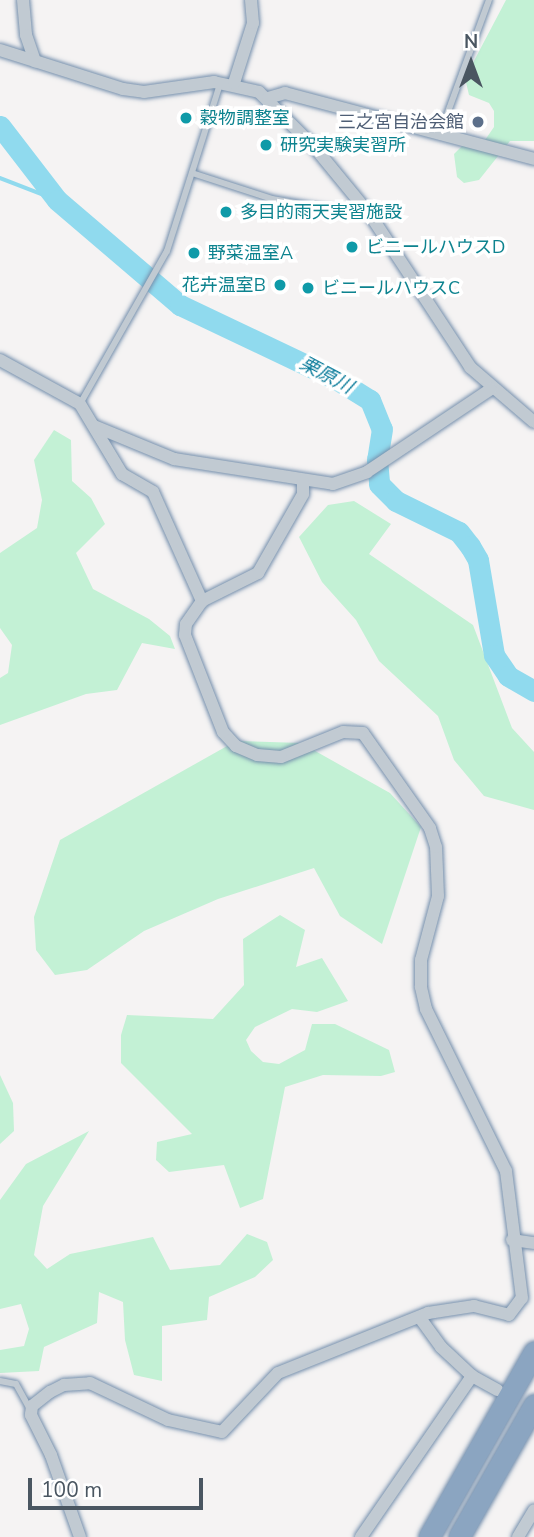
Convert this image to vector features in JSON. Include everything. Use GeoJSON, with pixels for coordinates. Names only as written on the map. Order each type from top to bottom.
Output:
{"type":"FeatureCollection","features":[{"type":"Feature","properties":{"kind":"highway"},"geometry":{"type":"LineString","coordinates":[[429,1537],[534,1352]]}},
{"type":"Feature","properties":{"kind":"highway"},"geometry":{"type":"LineString","coordinates":[[459,1537],[534,1405]]}},
{"type":"Feature","properties":{"kind":"street"},"geometry":{"type":"LineString","coordinates":[[23,0],[26,36],[35,61]]}},
{"type":"Feature","properties":{"kind":"street"},"geometry":{"type":"LineString","coordinates":[[227,83],[253,23],[251,0]]}},
{"type":"Feature","properties":{"kind":"street"},"geometry":{"type":"LineString","coordinates":[[0,50],[144,92],[227,83],[268,98],[371,216],[470,367],[491,389],[534,422]]}},
{"type":"Feature","properties":{"kind":"street"},"geometry":{"type":"LineString","coordinates":[[268,98],[285,93],[441,131],[534,159]]}},
{"type":"Feature","properties":{"kind":"street"},"geometry":{"type":"LineString","coordinates":[[0,360],[80,404],[122,474],[153,492],[202,601]]}},
{"type":"Feature","properties":{"kind":"street"},"geometry":{"type":"LineString","coordinates":[[94,426],[174,459],[303,482],[333,484],[366,472],[491,389]]}},
{"type":"Feature","properties":{"kind":"street"},"geometry":{"type":"LineString","coordinates":[[80,1537],[31,1410],[64,1385],[90,1383],[169,1420],[222,1432],[278,1373],[428,1313],[474,1306],[509,1315],[517,1310],[523,1289],[512,1240],[506,1171],[466,1082],[426,1009],[421,987],[421,960],[438,896],[436,846],[430,828],[363,733],[343,732],[281,757],[245,751],[229,740],[185,635],[186,624],[202,601],[258,573],[303,494],[303,482]]}},
{"type":"Feature","properties":{"kind":"street"},"geometry":{"type":"LineString","coordinates":[[512,1240],[533,1244]]}},
{"type":"Feature","properties":{"kind":"street"},"geometry":{"type":"LineString","coordinates":[[420,1318],[441,1347],[472,1377],[497,1390]]}},
{"type":"Feature","properties":{"kind":"street"},"geometry":{"type":"LineString","coordinates":[[361,1537],[472,1377]]}},
{"type":"Feature","properties":{"kind":"street"},"geometry":{"type":"LineString","coordinates":[[518,1537],[532,1518]]}},
{"type":"Feature","properties":{"kind":"lane"},"geometry":{"type":"LineString","coordinates":[[441,131],[489,0]]}},
{"type":"Feature","properties":{"kind":"lane"},"geometry":{"type":"LineString","coordinates":[[80,404],[162,260],[227,83]]}},
{"type":"Feature","properties":{"kind":"lane"},"geometry":{"type":"LineString","coordinates":[[192,173],[272,198],[348,212]]}},
{"type":"Feature","properties":{"kind":"lane"},"geometry":{"type":"LineString","coordinates":[[0,1381],[16,1384],[31,1410]]}},
{"type":"Feature","properties":{"kind":"green space"},"geometry":{"type":"Polygon","coordinates":[[[506,0],[534,0],[534,141],[510,141],[479,180],[464,183],[457,177],[454,154],[463,145],[485,140],[494,127],[494,111],[489,103],[469,95],[465,78],[506,0]]]}},
{"type":"Feature","properties":{"kind":"green space"},"geometry":{"type":"Polygon","coordinates":[[[54,430],[71,440],[72,481],[91,498],[105,524],[76,553],[93,589],[149,619],[170,636],[175,649],[142,643],[117,690],[86,694],[0,725],[0,678],[8,673],[12,645],[0,628],[0,553],[37,528],[42,500],[34,460],[54,430]]]}},
{"type":"Feature","properties":{"kind":"green space"},"geometry":{"type":"Polygon","coordinates":[[[354,501],[391,524],[369,554],[473,625],[512,728],[534,752],[534,810],[484,796],[454,760],[438,716],[379,661],[356,620],[322,582],[299,537],[328,505],[354,501]]]}},
{"type":"Feature","properties":{"kind":"green space"},"geometry":{"type":"Polygon","coordinates":[[[236,741],[301,743],[390,793],[421,827],[382,944],[340,916],[314,868],[218,899],[144,931],[87,970],[55,975],[36,950],[34,917],[60,840],[236,741]]]}},
{"type":"Feature","properties":{"kind":"green space"},"geometry":{"type":"Polygon","coordinates":[[[280,915],[305,930],[296,967],[322,958],[348,1001],[317,1012],[292,1009],[255,1027],[246,1040],[251,1051],[263,1062],[279,1064],[305,1050],[312,1024],[335,1024],[389,1050],[395,1072],[381,1076],[323,1075],[285,1087],[263,1199],[240,1208],[224,1165],[169,1172],[156,1160],[157,1142],[192,1134],[121,1063],[121,1035],[127,1015],[213,1019],[244,985],[243,939],[280,915]]]}},
{"type":"Feature","properties":{"kind":"green space"},"geometry":{"type":"Polygon","coordinates":[[[0,1075],[13,1103],[14,1131],[0,1144],[0,1075]]]}},
{"type":"Feature","properties":{"kind":"green space"},"geometry":{"type":"Polygon","coordinates":[[[89,1131],[43,1206],[34,1255],[47,1269],[70,1254],[153,1237],[170,1270],[220,1265],[247,1234],[267,1242],[273,1260],[255,1277],[209,1297],[207,1320],[162,1326],[162,1381],[134,1375],[125,1340],[123,1302],[99,1292],[97,1323],[44,1347],[39,1371],[0,1373],[0,1350],[24,1346],[29,1329],[21,1304],[0,1309],[0,1200],[26,1164],[89,1131]]]}},
{"type":"Feature","properties":{"kind":"waterway","name":"栗原川"},"geometry":{"type":"LineString","coordinates":[[0,126],[57,200],[180,305],[336,379],[370,400],[382,429],[377,459],[379,484],[396,501],[459,532],[470,546],[478,560],[494,655],[508,676],[534,691]]}},
{"type":"Feature","properties":{"kind":"waterway"},"geometry":{"type":"LineString","coordinates":[[0,178],[57,200]]}},
{"type":"Feature","properties":{"kind":"place","name":"穀物調整室"},"geometry":{"type":"Point","coordinates":[186,118]}},
{"type":"Feature","properties":{"kind":"place","name":"三之宮自治会館"},"geometry":{"type":"Point","coordinates":[478,122]}},
{"type":"Feature","properties":{"kind":"place","name":"研究実験実習所"},"geometry":{"type":"Point","coordinates":[266,145]}},
{"type":"Feature","properties":{"kind":"place","name":"多目的雨天実習施設"},"geometry":{"type":"Point","coordinates":[226,212]}},
{"type":"Feature","properties":{"kind":"place","name":"ビニールハウスD"},"geometry":{"type":"Point","coordinates":[352,247]}},
{"type":"Feature","properties":{"kind":"place","name":"野菜温室A"},"geometry":{"type":"Point","coordinates":[194,253]}},
{"type":"Feature","properties":{"kind":"place","name":"花卉温室B"},"geometry":{"type":"Point","coordinates":[280,285]}},
{"type":"Feature","properties":{"kind":"place","name":"ビニールハウスC"},"geometry":{"type":"Point","coordinates":[308,288]}}]}
